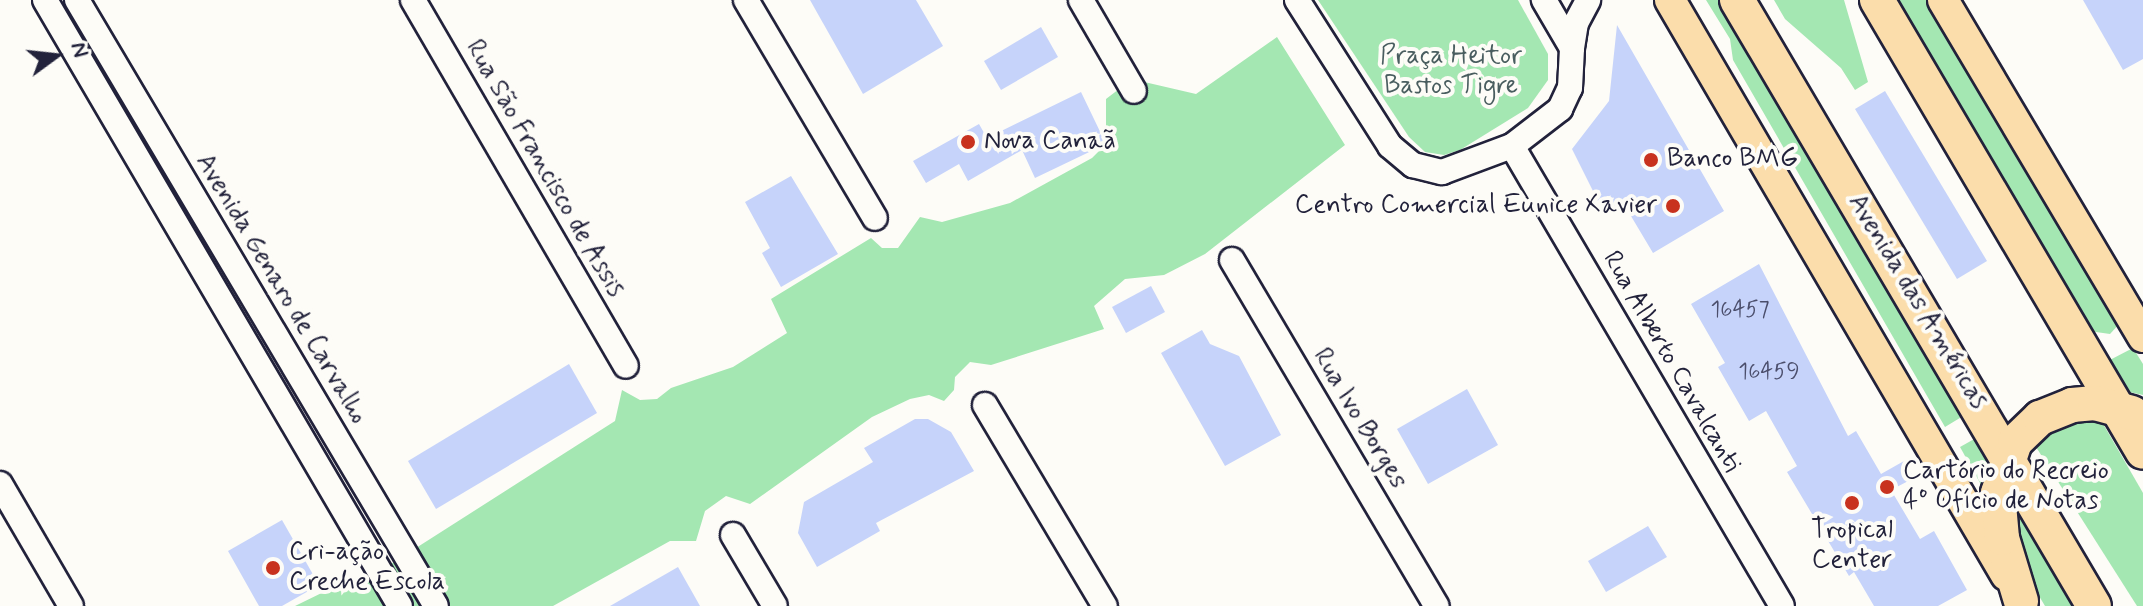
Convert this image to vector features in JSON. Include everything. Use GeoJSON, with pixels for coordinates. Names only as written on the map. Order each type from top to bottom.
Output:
{"type":"FeatureCollection","features":[{"type":"Feature","properties":{"kind":"highway","name":"Avenida das Américas"},"geometry":{"type":"LineString","coordinates":[[1737,0],[2094,606]]}},
{"type":"Feature","properties":{"kind":"highway"},"geometry":{"type":"LineString","coordinates":[[1877,0],[2130,413],[2143,452]]}},
{"type":"Feature","properties":{"kind":"highway"},"geometry":{"type":"LineString","coordinates":[[2019,604],[2002,538],[1999,508],[2008,458],[2015,442],[2057,410],[2095,403],[2130,413]]}},
{"type":"Feature","properties":{"kind":"main road"},"geometry":{"type":"LineString","coordinates":[[1670,0],[2019,604]]}},
{"type":"Feature","properties":{"kind":"main road"},"geometry":{"type":"LineString","coordinates":[[1943,0],[2143,337]]}},
{"type":"Feature","properties":{"kind":"street"},"geometry":{"type":"LineString","coordinates":[[45,0],[400,606]]}},
{"type":"Feature","properties":{"kind":"street","name":"Avenida Genaro de Carvalho"},"geometry":{"type":"LineString","coordinates":[[77,0],[436,606]]}},
{"type":"Feature","properties":{"kind":"street","name":"Rua São Francisco de Assis"},"geometry":{"type":"LineString","coordinates":[[413,0],[626,366]]}},
{"type":"Feature","properties":{"kind":"street"},"geometry":{"type":"LineString","coordinates":[[746,0],[875,218]]}},
{"type":"Feature","properties":{"kind":"street"},"geometry":{"type":"LineString","coordinates":[[1081,0],[1134,91]]}},
{"type":"Feature","properties":{"kind":"street"},"geometry":{"type":"LineString","coordinates":[[1297,0],[1400,157],[1442,172],[1512,146],[1560,109],[1570,88],[1576,23],[1588,0]]}},
{"type":"Feature","properties":{"kind":"street"},"geometry":{"type":"LineString","coordinates":[[1544,0],[1572,48]]}},
{"type":"Feature","properties":{"kind":"street","name":"Rua Alberto Cavalcanti"},"geometry":{"type":"LineString","coordinates":[[1512,146],[1782,606]]}},
{"type":"Feature","properties":{"kind":"street","name":"Rua Ivo Borges"},"geometry":{"type":"LineString","coordinates":[[1232,260],[1437,606]]}},
{"type":"Feature","properties":{"kind":"street"},"geometry":{"type":"LineString","coordinates":[[985,405],[1105,606]]}},
{"type":"Feature","properties":{"kind":"street"},"geometry":{"type":"LineString","coordinates":[[0,484],[71,606]]}},
{"type":"Feature","properties":{"kind":"street"},"geometry":{"type":"LineString","coordinates":[[733,535],[775,606]]}},
{"type":"Feature","properties":{"kind":"street"},"geometry":{"type":"LineString","coordinates":[[376,564],[393,567],[402,559],[401,548]]}},
{"type":"Feature","properties":{"kind":"green space","name":"Praça Heitor Bastos Tigre"},"geometry":{"type":"Polygon","coordinates":[[[1318,0],[1518,0],[1548,54],[1548,80],[1528,108],[1460,150],[1444,155],[1425,152],[1409,137],[1318,0]]]}},
{"type":"Feature","properties":{"kind":"green space"},"geometry":{"type":"Polygon","coordinates":[[[1706,0],[1724,0],[1973,410],[1945,427],[1733,60],[1730,39],[1706,0]]]}},
{"type":"Feature","properties":{"kind":"green space"},"geometry":{"type":"Polygon","coordinates":[[[1774,0],[1844,0],[1868,82],[1855,90],[1841,68],[1785,19],[1774,0]]]}},
{"type":"Feature","properties":{"kind":"green space"},"geometry":{"type":"Polygon","coordinates":[[[1895,0],[1931,0],[2120,323],[2110,334],[2089,331],[1895,0]]]}},
{"type":"Feature","properties":{"kind":"green space"},"geometry":{"type":"Polygon","coordinates":[[[1277,37],[1345,145],[1205,254],[1164,275],[1125,279],[1094,306],[1104,329],[991,365],[970,362],[955,377],[954,390],[944,401],[929,395],[910,399],[872,417],[750,504],[726,496],[705,511],[696,541],[670,541],[553,606],[295,606],[340,584],[358,585],[615,421],[622,390],[640,400],[657,399],[671,388],[733,367],[787,333],[771,299],[871,238],[882,248],[898,248],[920,217],[942,222],[1010,203],[1092,158],[1106,144],[1106,99],[1123,86],[1140,81],[1196,94],[1277,37]]]}},
{"type":"Feature","properties":{"kind":"green space"},"geometry":{"type":"Polygon","coordinates":[[[2133,348],[2143,364],[2143,395],[2120,390],[2104,363],[2133,348]]]}},
{"type":"Feature","properties":{"kind":"green space"},"geometry":{"type":"Polygon","coordinates":[[[2098,415],[2143,493],[2143,606],[2137,606],[2036,447],[2053,428],[2098,415]]]}},
{"type":"Feature","properties":{"kind":"green space"},"geometry":{"type":"Polygon","coordinates":[[[1985,433],[1997,455],[1989,499],[1960,447],[1985,433]]]}},
{"type":"Feature","properties":{"kind":"green space"},"geometry":{"type":"Polygon","coordinates":[[[2007,487],[2072,606],[2045,606],[2023,569],[2007,487]]]}},
{"type":"Feature","properties":{"kind":"building"},"geometry":{"type":"Polygon","coordinates":[[[810,0],[916,0],[943,46],[863,94],[810,0]]]}},
{"type":"Feature","properties":{"kind":"building"},"geometry":{"type":"Polygon","coordinates":[[[2083,0],[2143,0],[2143,59],[2123,70],[2083,0]]]}},
{"type":"Feature","properties":{"kind":"building"},"geometry":{"type":"Polygon","coordinates":[[[1617,25],[1724,211],[1653,253],[1622,201],[1604,213],[1572,149],[1609,101],[1617,25]]]}},
{"type":"Feature","properties":{"kind":"building"},"geometry":{"type":"Polygon","coordinates":[[[1041,27],[1058,57],[1001,90],[984,61],[1041,27]]]}},
{"type":"Feature","properties":{"kind":"building"},"geometry":{"type":"Polygon","coordinates":[[[1885,91],[1987,261],[1957,279],[1855,109],[1885,91]]]}},
{"type":"Feature","properties":{"kind":"building"},"geometry":{"type":"Polygon","coordinates":[[[1081,92],[1106,144],[1035,178],[1022,150],[968,181],[959,164],[926,183],[913,161],[979,124],[987,138],[1081,92]]]}},
{"type":"Feature","properties":{"kind":"building"},"geometry":{"type":"Polygon","coordinates":[[[791,176],[838,254],[781,287],[762,253],[770,248],[745,202],[791,176]]]}},
{"type":"Feature","properties":{"kind":"building"},"geometry":{"type":"Polygon","coordinates":[[[1759,264],[1848,436],[1856,431],[1881,474],[1904,461],[1914,478],[1891,490],[1920,539],[1934,531],[1967,590],[1938,606],[1874,606],[1854,572],[1849,576],[1787,472],[1797,466],[1766,411],[1749,421],[1718,367],[1725,363],[1691,304],[1759,264]]]}},
{"type":"Feature","properties":{"kind":"building"},"geometry":{"type":"Polygon","coordinates":[[[1151,286],[1165,312],[1126,333],[1112,307],[1151,286]]]}},
{"type":"Feature","properties":{"kind":"building"},"geometry":{"type":"Polygon","coordinates":[[[1202,330],[1210,344],[1239,356],[1281,435],[1225,466],[1161,353],[1202,330]]]}},
{"type":"Feature","properties":{"kind":"building"},"geometry":{"type":"Polygon","coordinates":[[[569,364],[597,413],[436,509],[408,461],[569,364]]]}},
{"type":"Feature","properties":{"kind":"building"},"geometry":{"type":"Polygon","coordinates":[[[1467,389],[1498,445],[1428,484],[1397,429],[1467,389]]]}},
{"type":"Feature","properties":{"kind":"building"},"geometry":{"type":"Polygon","coordinates":[[[915,419],[928,419],[951,432],[974,471],[876,523],[880,531],[817,567],[798,533],[804,502],[873,462],[864,448],[915,419]]]}},
{"type":"Feature","properties":{"kind":"building","name":"Cri-ação Creche Escola"},"geometry":{"type":"Polygon","coordinates":[[[282,520],[319,585],[282,606],[259,606],[228,551],[282,520]]]}},
{"type":"Feature","properties":{"kind":"building"},"geometry":{"type":"Polygon","coordinates":[[[1648,526],[1667,557],[1606,592],[1588,561],[1648,526]]]}},
{"type":"Feature","properties":{"kind":"building"},"geometry":{"type":"Polygon","coordinates":[[[678,567],[700,606],[610,606],[678,567]]]}},
{"type":"Feature","properties":{"kind":"place","name":"Nova Canaã"},"geometry":{"type":"Point","coordinates":[968,142]}},
{"type":"Feature","properties":{"kind":"place","name":"Banco BMG"},"geometry":{"type":"Point","coordinates":[1651,160]}},
{"type":"Feature","properties":{"kind":"place","name":"Centro Comercial Eunice Xavier"},"geometry":{"type":"Point","coordinates":[1673,206]}},
{"type":"Feature","properties":{"kind":"place","name":"Cartório do Recreio 4º Ofício de Notas"},"geometry":{"type":"Point","coordinates":[1887,487]}},
{"type":"Feature","properties":{"kind":"place","name":"Tropical Center"},"geometry":{"type":"Point","coordinates":[1852,503]}},
{"type":"Feature","properties":{"kind":"place","name":"Cri-ação Creche Escola"},"geometry":{"type":"Point","coordinates":[273,568]}}]}
